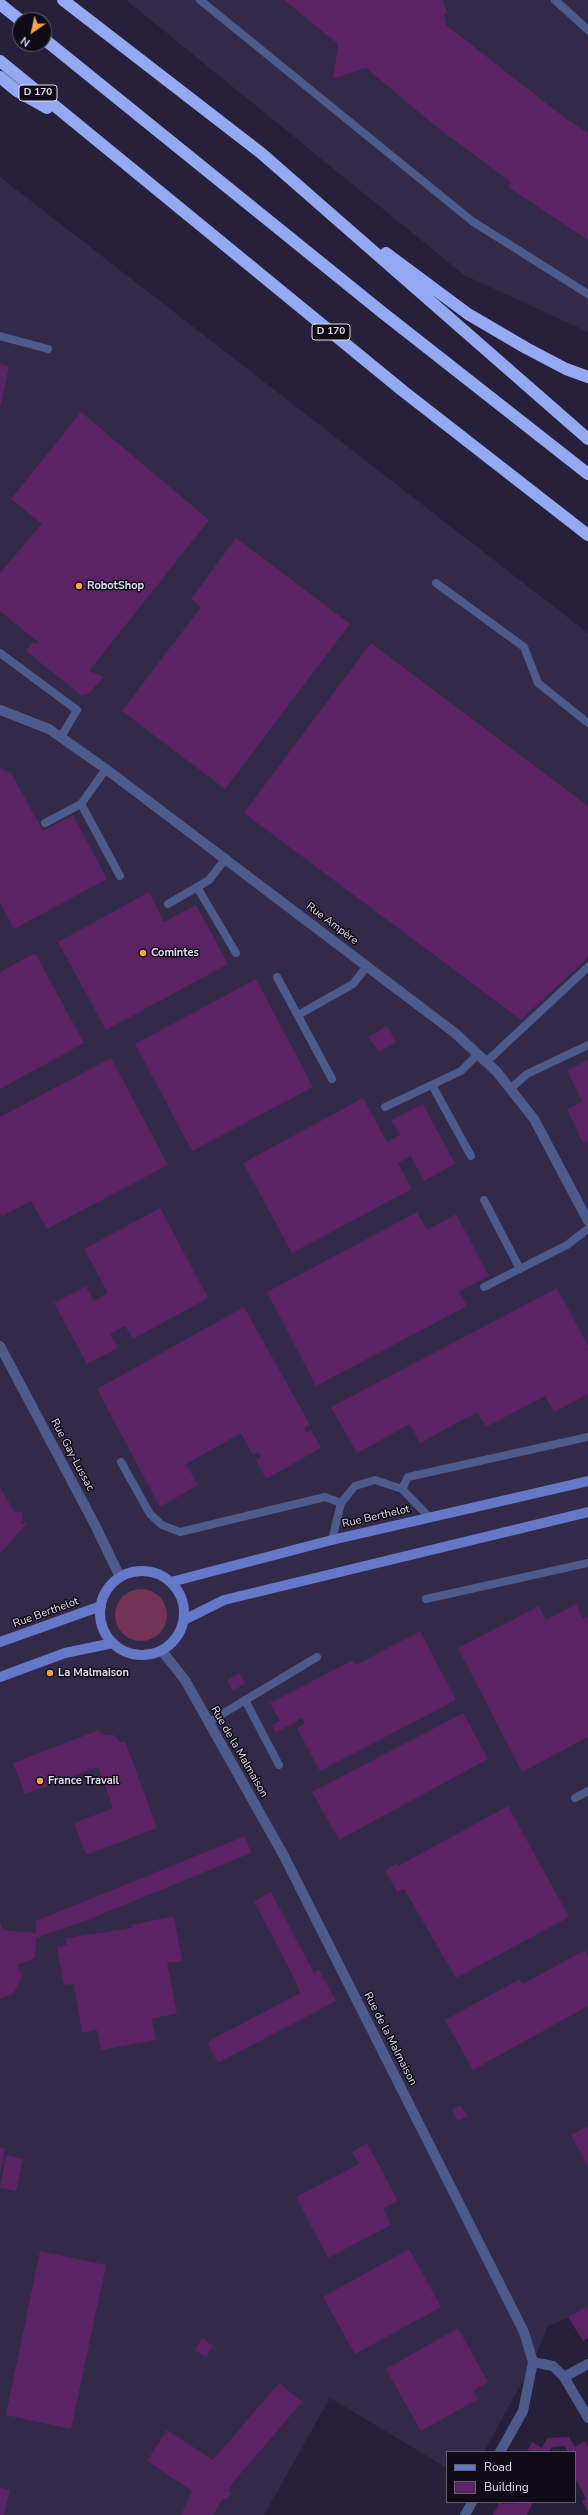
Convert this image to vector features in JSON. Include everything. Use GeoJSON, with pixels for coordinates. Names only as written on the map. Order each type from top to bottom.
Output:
{"type":"FeatureCollection","features":[{"type":"Feature","properties":{"kind":"highway"},"geometry":{"type":"LineString","coordinates":[[63,0],[262,153],[588,439]]}},
{"type":"Feature","properties":{"kind":"highway"},"geometry":{"type":"LineString","coordinates":[[0,4],[12,14]]}},
{"type":"Feature","properties":{"kind":"highway"},"geometry":{"type":"LineString","coordinates":[[52,45],[389,318],[588,474]]}},
{"type":"Feature","properties":{"kind":"highway","name":"D 170"},"geometry":{"type":"LineString","coordinates":[[0,61],[403,391],[588,535]]}},
{"type":"Feature","properties":{"kind":"highway"},"geometry":{"type":"LineString","coordinates":[[0,77],[17,91],[77,125]]}},
{"type":"Feature","properties":{"kind":"highway"},"geometry":{"type":"LineString","coordinates":[[343,224],[468,314],[526,348],[566,369],[588,378]]}},
{"type":"Feature","properties":{"kind":"main road","name":"Rue Berthelot"},"geometry":{"type":"LineString","coordinates":[[171,1582],[332,1540],[588,1481]]}},
{"type":"Feature","properties":{"kind":"main road"},"geometry":{"type":"LineString","coordinates":[[184,1620],[224,1600],[588,1512]]}},
{"type":"Feature","properties":{"kind":"main road"},"geometry":{"type":"LineString","coordinates":[[141,1571],[157,1574],[171,1582],[182,1600],[184,1620],[174,1640],[162,1651],[144,1655],[133,1654],[113,1643],[101,1623],[101,1606],[106,1592],[120,1577],[141,1571]]}},
{"type":"Feature","properties":{"kind":"main road","name":"Rue Berthelot"},"geometry":{"type":"LineString","coordinates":[[0,1642],[101,1606]]}},
{"type":"Feature","properties":{"kind":"main road"},"geometry":{"type":"LineString","coordinates":[[0,1676],[65,1653],[113,1643]]}},
{"type":"Feature","properties":{"kind":"street","name":"Rue Ampère"},"geometry":{"type":"LineString","coordinates":[[0,710],[49,729],[106,769],[226,858],[455,1034],[486,1062],[510,1088],[534,1118],[588,1221]]}},
{"type":"Feature","properties":{"kind":"street","name":"Rue Gay-Lussac"},"geometry":{"type":"LineString","coordinates":[[0,1346],[95,1525],[120,1577]]}},
{"type":"Feature","properties":{"kind":"street","name":"Rue de la Malmaison"},"geometry":{"type":"LineString","coordinates":[[162,1651],[184,1680],[209,1722],[284,1856],[524,2332],[533,2362],[523,2411],[501,2451]]}},
{"type":"Feature","properties":{"kind":"street"},"geometry":{"type":"LineString","coordinates":[[533,2362],[554,2366],[564,2377],[588,2418]]}},
{"type":"Feature","properties":{"kind":"street"},"geometry":{"type":"LineString","coordinates":[[564,2377],[588,2364]]}},
{"type":"Feature","properties":{"kind":"street"},"geometry":{"type":"LineString","coordinates":[[465,2515],[471,2503]]}},
{"type":"Feature","properties":{"kind":"lane"},"geometry":{"type":"LineString","coordinates":[[200,0],[472,221],[588,294]]}},
{"type":"Feature","properties":{"kind":"lane"},"geometry":{"type":"LineString","coordinates":[[555,0],[588,30]]}},
{"type":"Feature","properties":{"kind":"lane"},"geometry":{"type":"LineString","coordinates":[[0,336],[48,348]]}},
{"type":"Feature","properties":{"kind":"lane"},"geometry":{"type":"LineString","coordinates":[[436,583],[524,647],[538,683],[588,722]]}},
{"type":"Feature","properties":{"kind":"lane"},"geometry":{"type":"LineString","coordinates":[[0,653],[77,710],[61,737]]}},
{"type":"Feature","properties":{"kind":"lane"},"geometry":{"type":"LineString","coordinates":[[46,823],[81,804],[106,769]]}},
{"type":"Feature","properties":{"kind":"lane"},"geometry":{"type":"LineString","coordinates":[[81,804],[120,876]]}},
{"type":"Feature","properties":{"kind":"lane"},"geometry":{"type":"LineString","coordinates":[[168,904],[209,880],[226,858]]}},
{"type":"Feature","properties":{"kind":"lane"},"geometry":{"type":"LineString","coordinates":[[197,887],[236,952]]}},
{"type":"Feature","properties":{"kind":"lane"},"geometry":{"type":"LineString","coordinates":[[298,1015],[353,984],[368,966]]}},
{"type":"Feature","properties":{"kind":"lane"},"geometry":{"type":"LineString","coordinates":[[486,1062],[588,968]]}},
{"type":"Feature","properties":{"kind":"lane"},"geometry":{"type":"LineString","coordinates":[[277,977],[332,1079]]}},
{"type":"Feature","properties":{"kind":"lane"},"geometry":{"type":"LineString","coordinates":[[510,1088],[527,1074],[588,1045]]}},
{"type":"Feature","properties":{"kind":"lane"},"geometry":{"type":"LineString","coordinates":[[385,1107],[462,1071],[478,1054]]}},
{"type":"Feature","properties":{"kind":"lane"},"geometry":{"type":"LineString","coordinates":[[432,1085],[471,1156]]}},
{"type":"Feature","properties":{"kind":"lane"},"geometry":{"type":"LineString","coordinates":[[484,1200],[520,1269]]}},
{"type":"Feature","properties":{"kind":"lane"},"geometry":{"type":"LineString","coordinates":[[484,1287],[567,1245],[588,1229]]}},
{"type":"Feature","properties":{"kind":"lane"},"geometry":{"type":"LineString","coordinates":[[402,1489],[408,1478],[588,1437]]}},
{"type":"Feature","properties":{"kind":"lane"},"geometry":{"type":"LineString","coordinates":[[121,1462],[150,1514],[162,1526],[180,1532],[325,1497],[341,1503]]}},
{"type":"Feature","properties":{"kind":"lane"},"geometry":{"type":"LineString","coordinates":[[332,1540],[341,1503],[355,1486],[376,1480],[402,1489],[429,1517]]}},
{"type":"Feature","properties":{"kind":"lane"},"geometry":{"type":"LineString","coordinates":[[426,1599],[588,1563]]}},
{"type":"Feature","properties":{"kind":"lane"},"geometry":{"type":"LineString","coordinates":[[209,1722],[317,1657]]}},
{"type":"Feature","properties":{"kind":"lane"},"geometry":{"type":"LineString","coordinates":[[245,1700],[280,1765]]}},
{"type":"Feature","properties":{"kind":"lane"},"geometry":{"type":"LineString","coordinates":[[575,1798],[588,1791]]}},
{"type":"Feature","properties":{"kind":"shaded area"},"geometry":{"type":"Polygon","coordinates":[[[126,0],[588,0],[588,332],[464,275],[126,0]]]}},
{"type":"Feature","properties":{"kind":"shaded area"},"geometry":{"type":"Polygon","coordinates":[[[0,177],[588,633],[588,2310],[548,2326],[533,2362],[485,2451],[446,2451],[446,2467],[330,2398],[264,2515],[0,2515],[0,177]]]}},
{"type":"Feature","properties":{"kind":"shaded area"},"geometry":{"type":"Polygon","coordinates":[[[141,1589],[151,1591],[159,1597],[165,1605],[167,1615],[165,1625],[159,1633],[151,1639],[141,1641],[131,1639],[123,1633],[117,1625],[115,1615],[117,1605],[123,1597],[131,1591],[141,1589]]]}},
{"type":"Feature","properties":{"kind":"building"},"geometry":{"type":"Polygon","coordinates":[[[284,0],[443,0],[447,13],[444,14],[446,25],[565,118],[588,133],[588,240],[508,187],[511,182],[439,129],[366,68],[333,79],[338,44],[284,0]]]}},
{"type":"Feature","properties":{"kind":"building"},"geometry":{"type":"Polygon","coordinates":[[[0,364],[9,366],[1,404],[0,404],[0,364]]]}},
{"type":"Feature","properties":{"kind":"building"},"geometry":{"type":"Polygon","coordinates":[[[81,412],[209,520],[89,671],[104,677],[89,693],[82,696],[26,651],[33,642],[37,644],[38,642],[0,611],[0,573],[42,524],[11,499],[81,412]]]}},
{"type":"Feature","properties":{"kind":"building"},"geometry":{"type":"Polygon","coordinates":[[[236,538],[350,624],[225,789],[122,711],[201,607],[191,599],[236,538]]]}},
{"type":"Feature","properties":{"kind":"building"},"geometry":{"type":"Polygon","coordinates":[[[371,643],[588,806],[588,957],[521,1020],[244,813],[371,643]]]}},
{"type":"Feature","properties":{"kind":"building"},"geometry":{"type":"Polygon","coordinates":[[[0,768],[11,773],[43,831],[73,815],[107,879],[14,929],[0,902],[0,768]]]}},
{"type":"Feature","properties":{"kind":"building","name":"Comintes"},"geometry":{"type":"Polygon","coordinates":[[[149,892],[164,922],[196,905],[228,964],[106,1030],[58,942],[149,892]]]}},
{"type":"Feature","properties":{"kind":"building"},"geometry":{"type":"Polygon","coordinates":[[[35,953],[84,1043],[0,1089],[0,972],[35,953]]]}},
{"type":"Feature","properties":{"kind":"building"},"geometry":{"type":"Polygon","coordinates":[[[256,979],[313,1087],[192,1151],[135,1044],[256,979]]]}},
{"type":"Feature","properties":{"kind":"building"},"geometry":{"type":"Polygon","coordinates":[[[387,1026],[396,1042],[379,1052],[368,1037],[387,1026]]]}},
{"type":"Feature","properties":{"kind":"building"},"geometry":{"type":"Polygon","coordinates":[[[111,1058],[168,1165],[47,1229],[31,1201],[2,1216],[0,1212],[0,1117],[111,1058]]]}},
{"type":"Feature","properties":{"kind":"building"},"geometry":{"type":"Polygon","coordinates":[[[588,1060],[588,1141],[583,1143],[567,1109],[582,1102],[567,1070],[588,1060]]]}},
{"type":"Feature","properties":{"kind":"building"},"geometry":{"type":"Polygon","coordinates":[[[363,1098],[387,1142],[400,1135],[391,1120],[423,1104],[455,1164],[424,1181],[411,1156],[398,1163],[412,1189],[292,1253],[243,1163],[363,1098]]]}},
{"type":"Feature","properties":{"kind":"building"},"geometry":{"type":"Polygon","coordinates":[[[160,1208],[208,1298],[133,1339],[125,1326],[110,1334],[118,1348],[87,1364],[54,1303],[86,1286],[94,1301],[108,1293],[84,1249],[160,1208]]]}},
{"type":"Feature","properties":{"kind":"building"},"geometry":{"type":"Polygon","coordinates":[[[417,1212],[427,1230],[456,1214],[489,1276],[459,1292],[467,1306],[316,1386],[267,1292],[417,1212]]]}},
{"type":"Feature","properties":{"kind":"building"},"geometry":{"type":"Polygon","coordinates":[[[557,1288],[588,1346],[588,1394],[554,1412],[545,1396],[486,1427],[477,1412],[420,1443],[410,1424],[357,1453],[331,1407],[557,1288]]]}},
{"type":"Feature","properties":{"kind":"building"},"geometry":{"type":"Polygon","coordinates":[[[244,1307],[310,1425],[304,1428],[306,1433],[311,1430],[321,1448],[266,1479],[256,1460],[261,1457],[258,1452],[253,1455],[241,1433],[186,1464],[198,1485],[160,1507],[97,1389],[244,1307]]]}},
{"type":"Feature","properties":{"kind":"building"},"geometry":{"type":"Polygon","coordinates":[[[0,1487],[15,1513],[21,1511],[23,1515],[21,1524],[27,1523],[0,1554],[0,1487]]]}},
{"type":"Feature","properties":{"kind":"building"},"geometry":{"type":"Polygon","coordinates":[[[576,1604],[583,1619],[588,1616],[588,1737],[522,1772],[458,1648],[539,1606],[546,1620],[576,1604]]]}},
{"type":"Feature","properties":{"kind":"building"},"geometry":{"type":"Polygon","coordinates":[[[420,1631],[456,1700],[320,1771],[297,1728],[305,1724],[302,1718],[275,1733],[272,1725],[280,1721],[270,1703],[353,1660],[356,1665],[420,1631]]]}},
{"type":"Feature","properties":{"kind":"building"},"geometry":{"type":"Polygon","coordinates":[[[239,1673],[245,1683],[233,1691],[227,1681],[239,1673]]]}},
{"type":"Feature","properties":{"kind":"building"},"geometry":{"type":"Polygon","coordinates":[[[463,1713],[488,1759],[339,1840],[312,1792],[463,1713]]]}},
{"type":"Feature","properties":{"kind":"building","name":"France Travail"},"geometry":{"type":"Polygon","coordinates":[[[99,1730],[100,1734],[114,1735],[121,1743],[125,1741],[157,1828],[86,1855],[74,1823],[113,1808],[98,1767],[25,1794],[13,1763],[99,1730]]]}},
{"type":"Feature","properties":{"kind":"building"},"geometry":{"type":"Polygon","coordinates":[[[508,1806],[569,1917],[456,1978],[404,1889],[397,1892],[385,1870],[397,1863],[398,1866],[508,1806]]]}},
{"type":"Feature","properties":{"kind":"building"},"geometry":{"type":"Polygon","coordinates":[[[245,1836],[251,1853],[90,1919],[36,1938],[35,1958],[17,1965],[22,1975],[14,1993],[0,1999],[0,1922],[3,1930],[36,1933],[36,1921],[245,1836]]]}},
{"type":"Feature","properties":{"kind":"building"},"geometry":{"type":"Polygon","coordinates":[[[271,1892],[314,1973],[319,1970],[336,2001],[218,2063],[207,2042],[300,1993],[295,1980],[254,1901],[271,1892]]]}},
{"type":"Feature","properties":{"kind":"building"},"geometry":{"type":"Polygon","coordinates":[[[174,1916],[182,1961],[167,1963],[177,2013],[152,2019],[156,2040],[101,2050],[97,2030],[82,2033],[74,1984],[64,1985],[57,1947],[67,1945],[66,1938],[132,1928],[131,1925],[174,1916]]]}},
{"type":"Feature","properties":{"kind":"building"},"geometry":{"type":"Polygon","coordinates":[[[585,1950],[588,1955],[588,2006],[473,2070],[445,2020],[520,1979],[523,1984],[585,1950]]]}},
{"type":"Feature","properties":{"kind":"building"},"geometry":{"type":"Polygon","coordinates":[[[461,2105],[467,2116],[458,2121],[452,2110],[461,2105]]]}},
{"type":"Feature","properties":{"kind":"building"},"geometry":{"type":"Polygon","coordinates":[[[588,2126],[588,2167],[571,2135],[588,2126]]]}},
{"type":"Feature","properties":{"kind":"building"},"geometry":{"type":"Polygon","coordinates":[[[367,2143],[398,2201],[383,2208],[391,2225],[328,2258],[296,2197],[359,2164],[352,2152],[367,2143]]]}},
{"type":"Feature","properties":{"kind":"building"},"geometry":{"type":"Polygon","coordinates":[[[0,2148],[5,2149],[1,2171],[0,2170],[0,2148]]]}},
{"type":"Feature","properties":{"kind":"building"},"geometry":{"type":"Polygon","coordinates":[[[6,2155],[23,2159],[16,2191],[0,2188],[6,2155]]]}},
{"type":"Feature","properties":{"kind":"building"},"geometry":{"type":"Polygon","coordinates":[[[409,2249],[441,2307],[355,2354],[323,2297],[409,2249]]]}},
{"type":"Feature","properties":{"kind":"building"},"geometry":{"type":"Polygon","coordinates":[[[40,2251],[106,2265],[71,2429],[6,2415],[40,2251]]]}},
{"type":"Feature","properties":{"kind":"building"},"geometry":{"type":"Polygon","coordinates":[[[588,2306],[588,2338],[583,2341],[568,2317],[588,2306]]]}},
{"type":"Feature","properties":{"kind":"building"},"geometry":{"type":"Polygon","coordinates":[[[458,2328],[488,2382],[473,2391],[478,2399],[421,2431],[386,2369],[458,2328]]]}},
{"type":"Feature","properties":{"kind":"building"},"geometry":{"type":"Polygon","coordinates":[[[202,2338],[213,2346],[206,2357],[195,2350],[202,2338]]]}},
{"type":"Feature","properties":{"kind":"building"},"geometry":{"type":"Polygon","coordinates":[[[279,2383],[302,2402],[235,2480],[228,2490],[231,2493],[226,2500],[223,2498],[213,2515],[181,2515],[192,2491],[147,2461],[167,2430],[213,2460],[279,2383]]]}},
{"type":"Feature","properties":{"kind":"building"},"geometry":{"type":"Polygon","coordinates":[[[569,2437],[575,2447],[585,2441],[588,2447],[588,2511],[582,2501],[586,2499],[576,2480],[576,2451],[568,2451],[565,2446],[552,2447],[550,2451],[528,2451],[532,2442],[542,2448],[547,2438],[569,2437]]]}},
{"type":"Feature","properties":{"kind":"building"},"geometry":{"type":"Polygon","coordinates":[[[0,2488],[10,2490],[4,2515],[0,2515],[0,2488]]]}},
{"type":"Feature","properties":{"kind":"building"},"geometry":{"type":"Polygon","coordinates":[[[499,2503],[533,2503],[527,2515],[493,2515],[499,2503]]]}},
{"type":"Feature","properties":{"kind":"place","name":"RobotShop"},"geometry":{"type":"Point","coordinates":[79,586]}},
{"type":"Feature","properties":{"kind":"place","name":"Comintes"},"geometry":{"type":"Point","coordinates":[143,953]}},
{"type":"Feature","properties":{"kind":"place","name":"La Malmaison"},"geometry":{"type":"Point","coordinates":[50,1673]}},
{"type":"Feature","properties":{"kind":"place","name":"France Travail"},"geometry":{"type":"Point","coordinates":[40,1781]}}]}
